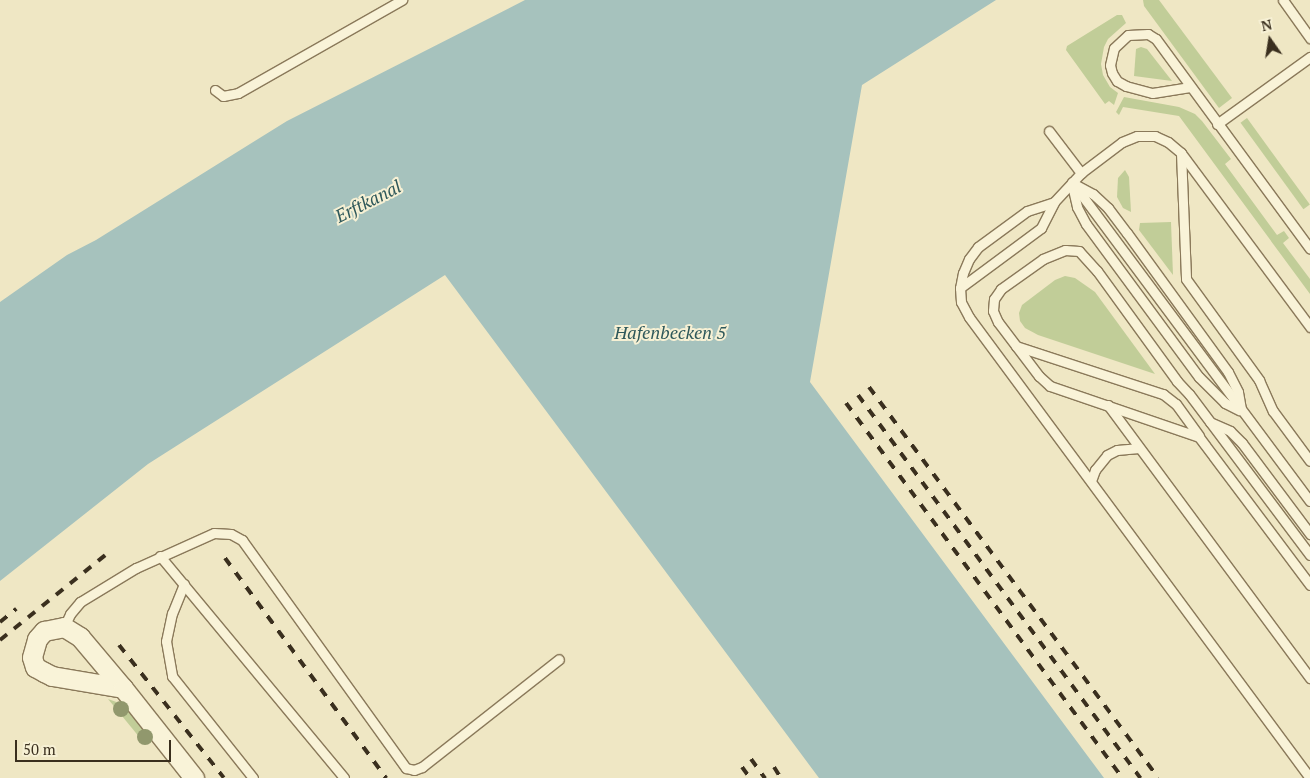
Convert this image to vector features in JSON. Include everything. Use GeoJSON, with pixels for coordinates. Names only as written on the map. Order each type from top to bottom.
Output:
{"type":"FeatureCollection","features":[{"type":"Feature","properties":{"kind":"street"},"geometry":{"type":"LineString","coordinates":[[123,688],[52,676],[35,667],[32,657],[37,639],[44,631],[64,627],[80,636],[123,688],[194,778]]}},
{"type":"Feature","properties":{"kind":"lane"},"geometry":{"type":"LineString","coordinates":[[215,90],[223,96],[238,93],[402,0]]}},
{"type":"Feature","properties":{"kind":"lane"},"geometry":{"type":"LineString","coordinates":[[1283,0],[1310,38]]}},
{"type":"Feature","properties":{"kind":"lane"},"geometry":{"type":"LineString","coordinates":[[1190,87],[1168,92],[1152,93],[1126,86],[1117,81],[1112,73],[1110,65],[1114,48],[1128,34],[1148,34],[1156,39],[1310,249]]}},
{"type":"Feature","properties":{"kind":"lane"},"geometry":{"type":"LineString","coordinates":[[1217,124],[1310,57]]}},
{"type":"Feature","properties":{"kind":"lane"},"geometry":{"type":"LineString","coordinates":[[1049,131],[1081,173]]}},
{"type":"Feature","properties":{"kind":"lane"},"geometry":{"type":"LineString","coordinates":[[960,288],[1041,228],[1054,202],[1081,173],[1122,142],[1137,136],[1155,136],[1168,142],[1181,153],[1310,327]]}},
{"type":"Feature","properties":{"kind":"lane"},"geometry":{"type":"LineString","coordinates":[[1181,153],[1186,279],[1258,380],[1274,411],[1310,461]]}},
{"type":"Feature","properties":{"kind":"lane"},"geometry":{"type":"LineString","coordinates":[[1072,182],[1310,501]]}},
{"type":"Feature","properties":{"kind":"lane"},"geometry":{"type":"LineString","coordinates":[[1072,182],[1093,194],[1113,214],[1228,372],[1238,392],[1242,412]]}},
{"type":"Feature","properties":{"kind":"lane"},"geometry":{"type":"LineString","coordinates":[[1072,182],[1077,207],[1086,224],[1193,369],[1225,403],[1242,412]]}},
{"type":"Feature","properties":{"kind":"lane"},"geometry":{"type":"LineString","coordinates":[[1054,202],[1027,211],[978,247],[969,259],[963,273],[960,288],[961,302],[969,317],[1310,778]]}},
{"type":"Feature","properties":{"kind":"lane"},"geometry":{"type":"LineString","coordinates":[[1199,436],[1050,386],[1039,376],[1016,346],[993,311],[994,299],[1002,289],[1042,259],[1065,250],[1079,251],[1097,271],[1177,381],[1310,555]]}},
{"type":"Feature","properties":{"kind":"lane"},"geometry":{"type":"LineString","coordinates":[[1016,346],[1163,394],[1176,404],[1310,585]]}},
{"type":"Feature","properties":{"kind":"lane"},"geometry":{"type":"LineString","coordinates":[[1108,405],[1310,678]]}},
{"type":"Feature","properties":{"kind":"lane"},"geometry":{"type":"LineString","coordinates":[[1210,422],[1230,431],[1242,443],[1310,534]]}},
{"type":"Feature","properties":{"kind":"lane"},"geometry":{"type":"LineString","coordinates":[[1091,481],[1095,470],[1107,455],[1117,450],[1140,448]]}},
{"type":"Feature","properties":{"kind":"lane"},"geometry":{"type":"LineString","coordinates":[[64,627],[70,614],[80,602],[136,568],[214,533],[230,534],[242,540],[406,768],[414,770],[422,766],[559,660]]}},
{"type":"Feature","properties":{"kind":"lane"},"geometry":{"type":"LineString","coordinates":[[160,556],[344,778]]}},
{"type":"Feature","properties":{"kind":"lane"},"geometry":{"type":"LineString","coordinates":[[184,584],[172,612],[166,641],[172,676],[253,778]]}},
{"type":"Feature","properties":{"kind":"green space"},"geometry":{"type":"Polygon","coordinates":[[[1143,0],[1159,0],[1232,98],[1219,108],[1144,6],[1143,0]]]}},
{"type":"Feature","properties":{"kind":"green space"},"geometry":{"type":"Polygon","coordinates":[[[1117,15],[1122,15],[1126,23],[1108,39],[1104,47],[1101,64],[1103,75],[1110,87],[1118,93],[1114,105],[1109,101],[1105,104],[1066,50],[1067,46],[1117,15]]]}},
{"type":"Feature","properties":{"kind":"green space"},"geometry":{"type":"Polygon","coordinates":[[[1141,47],[1147,49],[1172,81],[1134,76],[1136,49],[1141,47]]]}},
{"type":"Feature","properties":{"kind":"green space"},"geometry":{"type":"Polygon","coordinates":[[[1124,97],[1179,107],[1195,114],[1202,121],[1231,159],[1225,164],[1277,235],[1284,231],[1289,238],[1283,243],[1310,279],[1310,294],[1179,116],[1123,107],[1119,115],[1116,112],[1124,97]]]}},
{"type":"Feature","properties":{"kind":"green space"},"geometry":{"type":"Polygon","coordinates":[[[1247,118],[1310,205],[1303,209],[1241,123],[1247,118]]]}},
{"type":"Feature","properties":{"kind":"green space"},"geometry":{"type":"Polygon","coordinates":[[[1125,170],[1129,177],[1131,212],[1123,208],[1117,197],[1118,178],[1125,170]]]}},
{"type":"Feature","properties":{"kind":"green space"},"geometry":{"type":"Polygon","coordinates":[[[1171,222],[1173,275],[1139,230],[1140,223],[1171,222]]]}},
{"type":"Feature","properties":{"kind":"green space"},"geometry":{"type":"Polygon","coordinates":[[[1065,276],[1075,278],[1095,292],[1155,374],[1038,335],[1025,328],[1020,321],[1019,313],[1022,305],[1055,280],[1065,276]]]}},
{"type":"Feature","properties":{"kind":"green space"},"geometry":{"type":"Polygon","coordinates":[[[108,699],[122,704],[153,739],[145,744],[108,699]]]}},
{"type":"Feature","properties":{"kind":"water"},"geometry":{"type":"Polygon","coordinates":[[[525,0],[996,0],[862,85],[810,382],[1104,778],[819,778],[445,275],[148,464],[0,581],[0,302],[67,255],[96,240],[287,121],[525,0]]]}},
{"type":"Feature","properties":{"kind":"railway"},"geometry":{"type":"LineString","coordinates":[[869,387],[1158,778]]}},
{"type":"Feature","properties":{"kind":"railway"},"geometry":{"type":"LineString","coordinates":[[858,395],[1140,778]]}},
{"type":"Feature","properties":{"kind":"railway"},"geometry":{"type":"LineString","coordinates":[[846,403],[1122,778]]}},
{"type":"Feature","properties":{"kind":"railway"},"geometry":{"type":"LineString","coordinates":[[0,640],[109,552]]}},
{"type":"Feature","properties":{"kind":"railway"},"geometry":{"type":"LineString","coordinates":[[225,558],[386,778]]}},
{"type":"Feature","properties":{"kind":"railway"},"geometry":{"type":"LineString","coordinates":[[0,622],[16,609]]}},
{"type":"Feature","properties":{"kind":"railway"},"geometry":{"type":"LineString","coordinates":[[119,645],[224,778]]}},
{"type":"Feature","properties":{"kind":"railway"},"geometry":{"type":"LineString","coordinates":[[751,759],[765,778]]}},
{"type":"Feature","properties":{"kind":"railway"},"geometry":{"type":"LineString","coordinates":[[742,767],[750,778]]}},
{"type":"Feature","properties":{"kind":"railway"},"geometry":{"type":"LineString","coordinates":[[774,767],[781,778]]}},
{"type":"Feature","properties":{"kind":"water label","name":"Erftkanal"},"geometry":{"type":"Point","coordinates":[368,201]}},
{"type":"Feature","properties":{"kind":"water label","name":"Hafenbecken 5"},"geometry":{"type":"Point","coordinates":[670,332]}}]}
